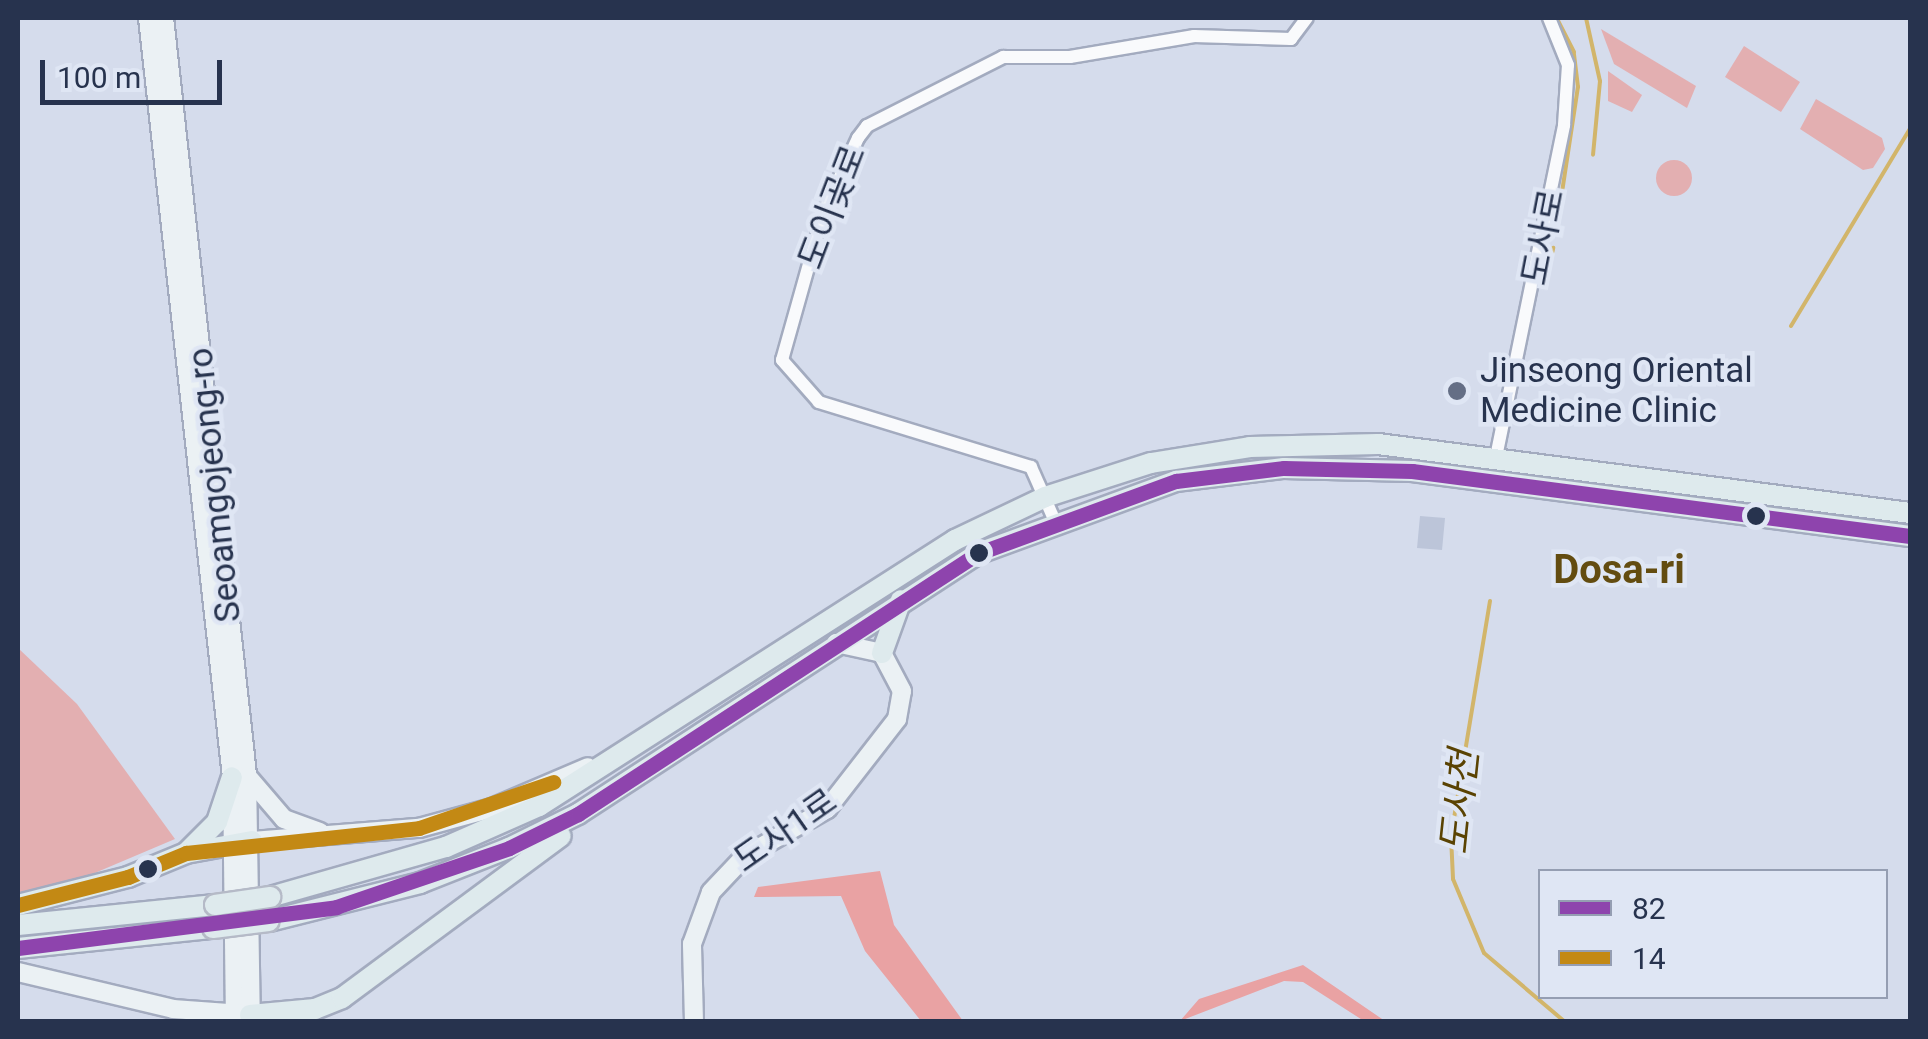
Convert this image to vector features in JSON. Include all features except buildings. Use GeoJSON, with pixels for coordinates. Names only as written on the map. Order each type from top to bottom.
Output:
{"type":"FeatureCollection","features":[{"type":"Feature","properties":{"kind":"main road","name":"Seoamgojeong-ro"},"geometry":{"type":"LineString","coordinates":[[148,18],[240,776]]}},
{"type":"Feature","properties":{"kind":"main road","name":"Seoamgojeong-ro"},"geometry":{"type":"LineString","coordinates":[[164,18],[240,776],[245,953],[242,1018]]}},
{"type":"Feature","properties":{"kind":"main road"},"geometry":{"type":"LineString","coordinates":[[18,925],[270,897],[446,847],[538,806],[955,540],[1044,496],[1151,463],[1261,446],[1378,444],[1910,513]]}},
{"type":"Feature","properties":{"kind":"main road"},"geometry":{"type":"LineString","coordinates":[[18,948],[270,921],[420,883],[509,848],[651,764],[900,600],[1054,519],[1200,476],[1351,468],[1910,536]]}},
{"type":"Feature","properties":{"kind":"main road"},"geometry":{"type":"LineString","coordinates":[[836,643],[882,653],[900,600]]}},
{"type":"Feature","properties":{"kind":"main road","name":"도사1로"},"geometry":{"type":"LineString","coordinates":[[694,1022],[692,944],[705,902],[744,856],[826,809],[883,745],[902,701],[882,653]]}},
{"type":"Feature","properties":{"kind":"main road"},"geometry":{"type":"LineString","coordinates":[[18,905],[102,885],[186,852],[244,842],[420,828],[492,808],[634,747]]}},
{"type":"Feature","properties":{"kind":"main road"},"geometry":{"type":"LineString","coordinates":[[18,972],[173,1009],[242,1018],[296,1016],[364,985],[473,895],[595,816],[651,764]]}},
{"type":"Feature","properties":{"kind":"main road"},"geometry":{"type":"LineString","coordinates":[[186,852],[217,822],[240,776],[284,819],[335,835]]}},
{"type":"Feature","properties":{"kind":"main road"},"geometry":{"type":"LineString","coordinates":[[173,1009],[194,1022]]}},
{"type":"Feature","properties":{"kind":"street","name":"도이곶로"},"geometry":{"type":"LineString","coordinates":[[1054,519],[1032,467],[819,402],[782,360],[824,210],[862,130],[1003,58],[1070,56],[1194,36],[1291,40],[1308,18]]}},
{"type":"Feature","properties":{"kind":"street","name":"도사로"},"geometry":{"type":"LineString","coordinates":[[1496,457],[1564,126],[1568,65],[1548,18]]}},
{"type":"Feature","properties":{"kind":"shaded area"},"geometry":{"type":"Polygon","coordinates":[[[1601,29],[1696,86],[1687,108],[1614,64],[1601,29]]]}},
{"type":"Feature","properties":{"kind":"shaded area"},"geometry":{"type":"Polygon","coordinates":[[[1744,46],[1800,82],[1781,112],[1725,77],[1744,46]]]}},
{"type":"Feature","properties":{"kind":"shaded area"},"geometry":{"type":"Polygon","coordinates":[[[1608,71],[1642,95],[1632,112],[1608,101],[1608,71]]]}},
{"type":"Feature","properties":{"kind":"shaded area"},"geometry":{"type":"Polygon","coordinates":[[[1816,99],[1882,138],[1885,149],[1873,168],[1863,170],[1800,129],[1816,99]]]}},
{"type":"Feature","properties":{"kind":"shaded area"},"geometry":{"type":"Polygon","coordinates":[[[1674,160],[1687,165],[1692,178],[1687,191],[1674,196],[1661,191],[1656,178],[1661,165],[1674,160]]]}},
{"type":"Feature","properties":{"kind":"shaded area"},"geometry":{"type":"Polygon","coordinates":[[[18,648],[77,704],[175,839],[83,878],[18,895],[18,648]]]}},
{"type":"Feature","properties":{"kind":"shaded area"},"geometry":{"type":"Polygon","coordinates":[[[880,871],[894,925],[963,1021],[921,1021],[865,951],[841,896],[754,897],[758,887],[880,871]]]}},
{"type":"Feature","properties":{"kind":"shaded area"},"geometry":{"type":"Polygon","coordinates":[[[1303,965],[1385,1021],[1364,1021],[1303,982],[1284,981],[1180,1021],[1199,999],[1303,965]]]}},
{"type":"Feature","properties":{"kind":"waterway"},"geometry":{"type":"LineString","coordinates":[[1556,232],[1578,87],[1574,52],[1557,18]]}},
{"type":"Feature","properties":{"kind":"waterway"},"geometry":{"type":"LineString","coordinates":[[1586,18],[1600,81],[1593,155]]}},
{"type":"Feature","properties":{"kind":"waterway"},"geometry":{"type":"LineString","coordinates":[[1791,326],[1910,129]]}},
{"type":"Feature","properties":{"kind":"waterway"},"geometry":{"type":"LineString","coordinates":[[1546,282],[1553,248]]}},
{"type":"Feature","properties":{"kind":"waterway","name":"도사천"},"geometry":{"type":"LineString","coordinates":[[1490,601],[1451,836],[1453,879],[1484,953],[1565,1022]]}},
{"type":"Feature","properties":{"kind":"transit line","name":"82"},"geometry":{"type":"LineString","coordinates":[[18,948],[336,907],[509,848],[578,814],[979,553],[1176,481],[1284,468],[1412,471],[1910,536]]}},
{"type":"Feature","properties":{"kind":"transit line","name":"14"},"geometry":{"type":"LineString","coordinates":[[18,905],[128,877],[186,853],[419,828],[553,782]]}},
{"type":"Feature","properties":{"kind":"place","name":"Jinseong Oriental Medicine Clinic"},"geometry":{"type":"Point","coordinates":[1457,391]}},
{"type":"Feature","properties":{"kind":"district","name":"Dosa-ri"},"geometry":{"type":"Point","coordinates":[1619,570]}}]}
